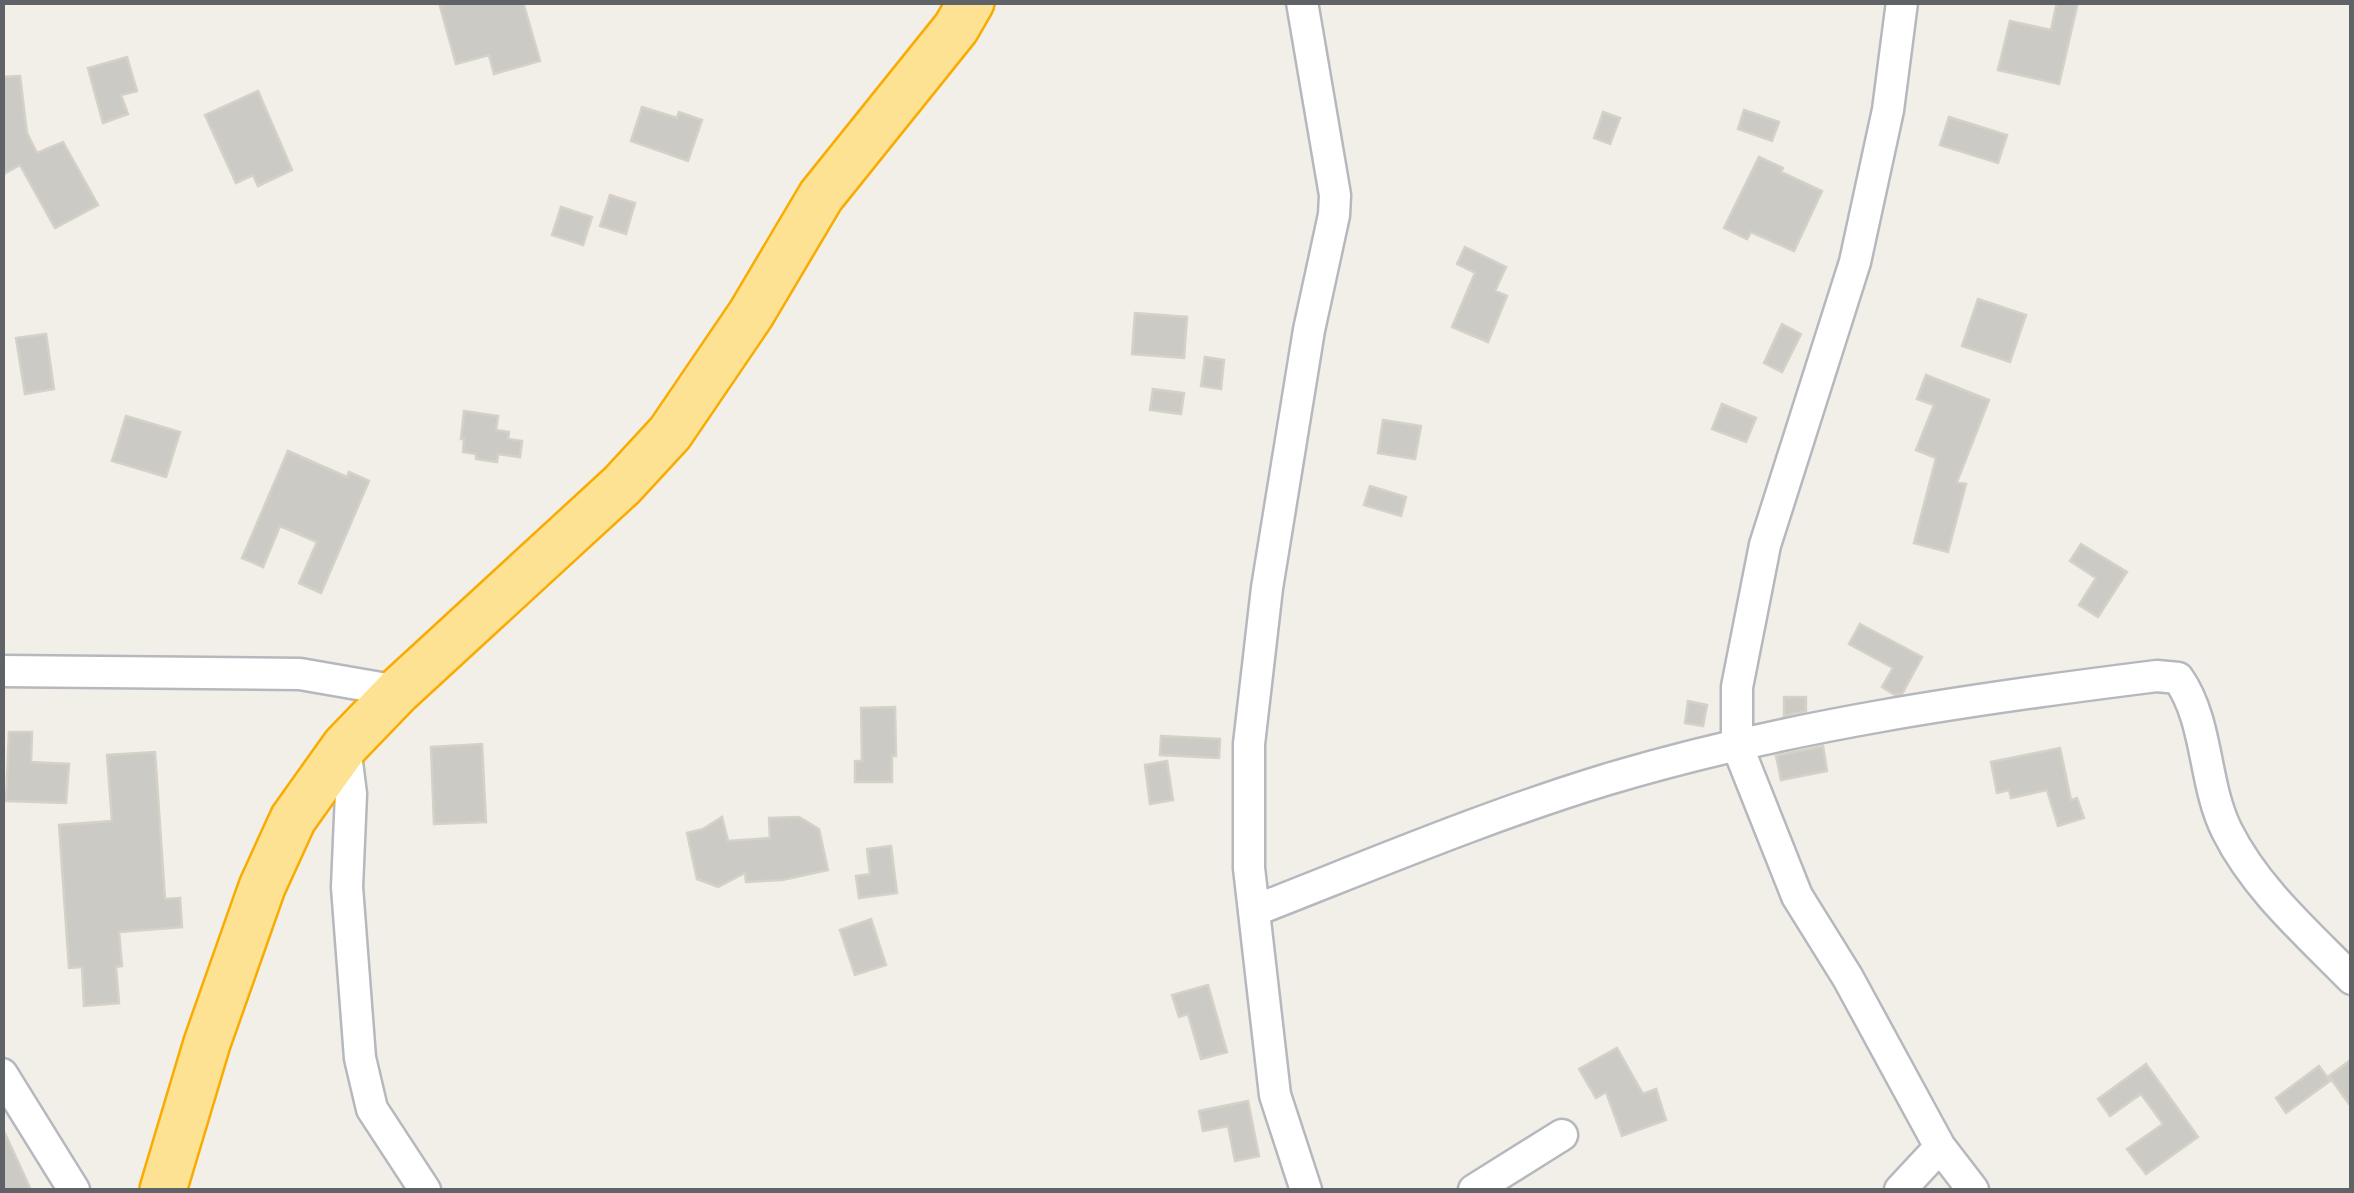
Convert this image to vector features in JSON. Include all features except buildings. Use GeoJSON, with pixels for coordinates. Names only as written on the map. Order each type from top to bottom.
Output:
{"type":"FeatureCollection","features":[{"type":"Feature","properties":{"kind":"highway"},"geometry":{"type":"LineString","coordinates":[[164,1190],[207,1044],[262,886],[293,818],[345,746],[398,691],[622,484],[670,432],[751,314],[820,196],[956,28],[971,2]]}},
{"type":"Feature","properties":{"kind":"street"},"geometry":{"type":"LineString","coordinates":[[1302,2],[1335,195],[1334,215],[1309,330],[1267,588],[1250,744],[1249,868],[1276,1094],[1306,1190]]}},
{"type":"Feature","properties":{"kind":"street"},"geometry":{"type":"LineString","coordinates":[[1902,2],[1888,110],[1855,262],[1764,545],[1737,687],[1737,746],[1797,896],[1848,978],[1940,1147],[1974,1190]]}},
{"type":"Feature","properties":{"kind":"street"},"geometry":{"type":"LineString","coordinates":[[2,671],[300,674],[398,691]]}},
{"type":"Feature","properties":{"kind":"street"},"geometry":{"type":"LineString","coordinates":[[1256,910],[1424,844],[1605,780],[1737,746],[2011,694],[2157,676],[2178,678],[2191,696],[2208,776],[2226,830],[2258,880],[2352,978]]}},
{"type":"Feature","properties":{"kind":"street"},"geometry":{"type":"LineString","coordinates":[[345,746],[351,794],[347,887],[360,1058],[372,1109],[425,1190]]}},
{"type":"Feature","properties":{"kind":"street"},"geometry":{"type":"LineString","coordinates":[[2,1074],[74,1190]]}},
{"type":"Feature","properties":{"kind":"street"},"geometry":{"type":"LineString","coordinates":[[1474,1190],[1562,1135]]}},
{"type":"Feature","properties":{"kind":"street"},"geometry":{"type":"LineString","coordinates":[[1900,1190],[1940,1147]]}}]}
